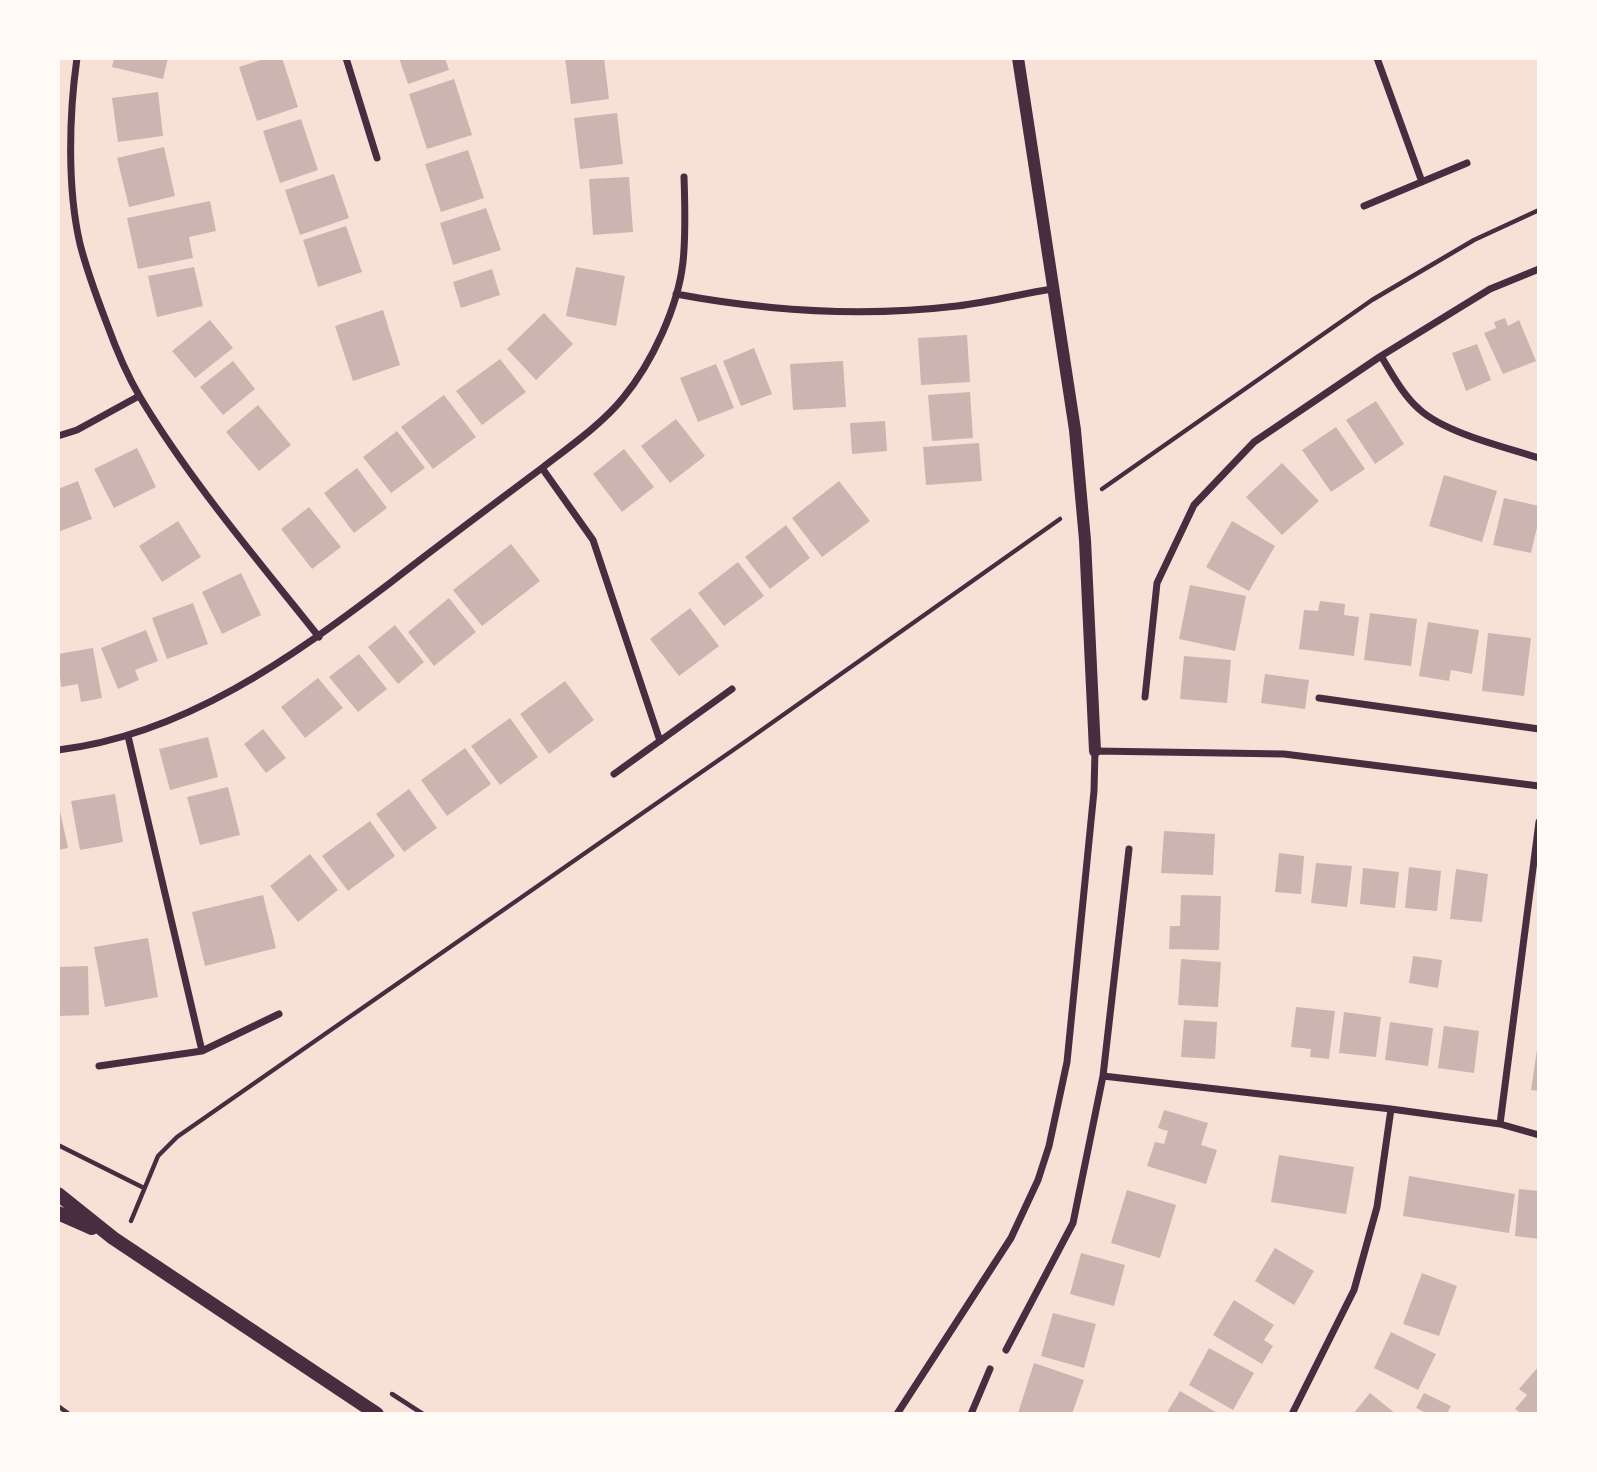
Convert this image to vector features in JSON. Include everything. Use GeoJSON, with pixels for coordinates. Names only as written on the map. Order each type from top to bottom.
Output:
{"type":"FeatureCollection","features":[{"type":"Feature","properties":{"kind":"main road"},"geometry":{"type":"LineString","coordinates":[[58,1194],[113,1238],[377,1414]]}},
{"type":"Feature","properties":{"kind":"main road"},"geometry":{"type":"LineString","coordinates":[[58,1213],[113,1238]]}},
{"type":"Feature","properties":{"kind":"street"},"geometry":{"type":"LineString","coordinates":[[77,58],[70,137],[80,242],[114,342],[139,396],[180,457],[227,522],[319,637]]}},
{"type":"Feature","properties":{"kind":"street"},"geometry":{"type":"LineString","coordinates":[[346,58],[377,158]]}},
{"type":"Feature","properties":{"kind":"street"},"geometry":{"type":"LineString","coordinates":[[897,1414],[1011,1238],[1038,1180],[1049,1146],[1067,1062],[1094,791],[1095,751],[1081,504],[1072,409],[1018,58]]}},
{"type":"Feature","properties":{"kind":"street"},"geometry":{"type":"LineString","coordinates":[[1377,58],[1422,182]]}},
{"type":"Feature","properties":{"kind":"street"},"geometry":{"type":"LineString","coordinates":[[1364,206],[1467,163]]}},
{"type":"Feature","properties":{"kind":"street"},"geometry":{"type":"LineString","coordinates":[[58,750],[85,747],[128,736],[207,703],[251,680],[319,637],[575,442],[622,399],[650,360],[676,294],[683,265],[684,177]]}},
{"type":"Feature","properties":{"kind":"street"},"geometry":{"type":"LineString","coordinates":[[1145,697],[1157,583],[1194,505],[1254,442],[1381,356],[1490,289],[1539,269]]}},
{"type":"Feature","properties":{"kind":"street"},"geometry":{"type":"LineString","coordinates":[[676,294],[722,303],[860,312],[958,306],[1052,289]]}},
{"type":"Feature","properties":{"kind":"street"},"geometry":{"type":"LineString","coordinates":[[1381,356],[1420,410],[1452,429],[1539,458]]}},
{"type":"Feature","properties":{"kind":"street"},"geometry":{"type":"LineString","coordinates":[[58,436],[77,430],[139,396]]}},
{"type":"Feature","properties":{"kind":"street"},"geometry":{"type":"LineString","coordinates":[[542,467],[593,540],[660,741]]}},
{"type":"Feature","properties":{"kind":"street"},"geometry":{"type":"LineString","coordinates":[[614,774],[732,689]]}},
{"type":"Feature","properties":{"kind":"street"},"geometry":{"type":"LineString","coordinates":[[1319,698],[1539,729]]}},
{"type":"Feature","properties":{"kind":"street"},"geometry":{"type":"LineString","coordinates":[[128,736],[202,1051]]}},
{"type":"Feature","properties":{"kind":"street"},"geometry":{"type":"LineString","coordinates":[[1095,751],[1283,754],[1539,786]]}},
{"type":"Feature","properties":{"kind":"street"},"geometry":{"type":"LineString","coordinates":[[1500,1124],[1539,822]]}},
{"type":"Feature","properties":{"kind":"street"},"geometry":{"type":"LineString","coordinates":[[1006,1350],[1073,1223],[1103,1076],[1129,849]]}},
{"type":"Feature","properties":{"kind":"street"},"geometry":{"type":"LineString","coordinates":[[99,1066],[202,1051],[279,1014]]}},
{"type":"Feature","properties":{"kind":"street"},"geometry":{"type":"LineString","coordinates":[[1103,1076],[1391,1109],[1500,1124],[1539,1135]]}},
{"type":"Feature","properties":{"kind":"street"},"geometry":{"type":"LineString","coordinates":[[1292,1414],[1354,1290],[1377,1207],[1391,1109]]}},
{"type":"Feature","properties":{"kind":"street"},"geometry":{"type":"LineString","coordinates":[[971,1414],[990,1369]]}},
{"type":"Feature","properties":{"kind":"path"},"geometry":{"type":"LineString","coordinates":[[131,1220],[158,1156],[177,1137],[1372,300],[1474,240],[1539,211]]}},
{"type":"Feature","properties":{"kind":"path"},"geometry":{"type":"LineString","coordinates":[[58,1145],[144,1188]]}},
{"type":"Feature","properties":{"kind":"path"},"geometry":{"type":"LineString","coordinates":[[58,1406],[69,1414]]}},
{"type":"Feature","properties":{"kind":"building"},"geometry":{"type":"Polygon","coordinates":[[[114,58],[168,58],[163,79],[112,67],[114,58]]]}},
{"type":"Feature","properties":{"kind":"building"},"geometry":{"type":"Polygon","coordinates":[[[267,58],[282,58],[298,107],[257,121],[239,67],[267,58]]]}},
{"type":"Feature","properties":{"kind":"building"},"geometry":{"type":"Polygon","coordinates":[[[399,58],[445,58],[449,70],[408,84],[399,58]]]}},
{"type":"Feature","properties":{"kind":"building"},"geometry":{"type":"Polygon","coordinates":[[[565,58],[604,58],[609,99],[571,104],[565,58]]]}},
{"type":"Feature","properties":{"kind":"building"},"geometry":{"type":"Polygon","coordinates":[[[454,79],[472,135],[427,149],[409,94],[454,79]]]}},
{"type":"Feature","properties":{"kind":"building"},"geometry":{"type":"Polygon","coordinates":[[[158,92],[163,136],[118,142],[112,98],[158,92]]]}},
{"type":"Feature","properties":{"kind":"building"},"geometry":{"type":"Polygon","coordinates":[[[617,113],[623,164],[580,169],[574,118],[617,113]]]}},
{"type":"Feature","properties":{"kind":"building"},"geometry":{"type":"Polygon","coordinates":[[[301,119],[318,170],[280,183],[263,131],[301,119]]]}},
{"type":"Feature","properties":{"kind":"building"},"geometry":{"type":"Polygon","coordinates":[[[164,147],[175,196],[129,207],[117,158],[164,147]]]}},
{"type":"Feature","properties":{"kind":"building"},"geometry":{"type":"Polygon","coordinates":[[[468,150],[484,198],[441,212],[425,164],[468,150]]]}},
{"type":"Feature","properties":{"kind":"building"},"geometry":{"type":"Polygon","coordinates":[[[334,174],[349,218],[300,235],[285,190],[334,174]]]}},
{"type":"Feature","properties":{"kind":"building"},"geometry":{"type":"Polygon","coordinates":[[[629,177],[633,232],[593,235],[589,179],[629,177]]]}},
{"type":"Feature","properties":{"kind":"building"},"geometry":{"type":"Polygon","coordinates":[[[210,201],[216,231],[189,237],[193,258],[138,269],[127,218],[210,201]]]}},
{"type":"Feature","properties":{"kind":"building"},"geometry":{"type":"Polygon","coordinates":[[[486,208],[501,250],[453,265],[440,223],[486,208]]]}},
{"type":"Feature","properties":{"kind":"building"},"geometry":{"type":"Polygon","coordinates":[[[346,226],[362,272],[318,287],[303,240],[346,226]]]}},
{"type":"Feature","properties":{"kind":"building"},"geometry":{"type":"Polygon","coordinates":[[[194,267],[203,306],[157,317],[148,276],[194,267]]]}},
{"type":"Feature","properties":{"kind":"building"},"geometry":{"type":"Polygon","coordinates":[[[576,267],[625,276],[616,326],[566,316],[576,267]]]}},
{"type":"Feature","properties":{"kind":"building"},"geometry":{"type":"Polygon","coordinates":[[[492,269],[500,295],[461,308],[453,282],[492,269]]]}},
{"type":"Feature","properties":{"kind":"building"},"geometry":{"type":"Polygon","coordinates":[[[383,310],[400,365],[353,381],[335,326],[383,310]]]}},
{"type":"Feature","properties":{"kind":"building"},"geometry":{"type":"Polygon","coordinates":[[[544,313],[573,344],[536,380],[507,349],[544,313]]]}},
{"type":"Feature","properties":{"kind":"building"},"geometry":{"type":"Polygon","coordinates":[[[1505,318],[1508,326],[1519,320],[1536,361],[1503,374],[1484,333],[1496,328],[1494,322],[1505,318]]]}},
{"type":"Feature","properties":{"kind":"building"},"geometry":{"type":"Polygon","coordinates":[[[210,320],[233,348],[195,378],[172,351],[210,320]]]}},
{"type":"Feature","properties":{"kind":"building"},"geometry":{"type":"Polygon","coordinates":[[[967,335],[970,382],[921,385],[918,338],[967,335]]]}},
{"type":"Feature","properties":{"kind":"building"},"geometry":{"type":"Polygon","coordinates":[[[1477,344],[1491,380],[1466,391],[1452,353],[1477,344]]]}},
{"type":"Feature","properties":{"kind":"building"},"geometry":{"type":"Polygon","coordinates":[[[754,348],[772,394],[741,406],[723,361],[754,348]]]}},
{"type":"Feature","properties":{"kind":"building"},"geometry":{"type":"Polygon","coordinates":[[[500,359],[526,392],[482,425],[456,391],[500,359]]]}},
{"type":"Feature","properties":{"kind":"building"},"geometry":{"type":"Polygon","coordinates":[[[233,361],[255,389],[223,415],[200,387],[233,361]]]}},
{"type":"Feature","properties":{"kind":"building"},"geometry":{"type":"Polygon","coordinates":[[[843,361],[846,407],[793,410],[790,364],[843,361]]]}},
{"type":"Feature","properties":{"kind":"building"},"geometry":{"type":"Polygon","coordinates":[[[716,364],[734,408],[698,422],[680,378],[716,364]]]}},
{"type":"Feature","properties":{"kind":"building"},"geometry":{"type":"Polygon","coordinates":[[[970,392],[973,438],[932,441],[928,395],[970,392]]]}},
{"type":"Feature","properties":{"kind":"building"},"geometry":{"type":"Polygon","coordinates":[[[444,395],[476,437],[433,469],[401,427],[444,395]]]}},
{"type":"Feature","properties":{"kind":"building"},"geometry":{"type":"Polygon","coordinates":[[[1376,401],[1404,444],[1375,464],[1346,420],[1376,401]]]}},
{"type":"Feature","properties":{"kind":"building"},"geometry":{"type":"Polygon","coordinates":[[[258,405],[291,445],[259,471],[226,432],[258,405]]]}},
{"type":"Feature","properties":{"kind":"building"},"geometry":{"type":"Polygon","coordinates":[[[676,419],[705,456],[670,483],[641,446],[676,419]]]}},
{"type":"Feature","properties":{"kind":"building"},"geometry":{"type":"Polygon","coordinates":[[[885,421],[887,451],[852,454],[850,423],[885,421]]]}},
{"type":"Feature","properties":{"kind":"building"},"geometry":{"type":"Polygon","coordinates":[[[1336,427],[1365,469],[1331,492],[1302,450],[1336,427]]]}},
{"type":"Feature","properties":{"kind":"building"},"geometry":{"type":"Polygon","coordinates":[[[397,431],[425,468],[391,493],[363,457],[397,431]]]}},
{"type":"Feature","properties":{"kind":"building"},"geometry":{"type":"Polygon","coordinates":[[[979,443],[982,481],[926,485],[923,447],[979,443]]]}},
{"type":"Feature","properties":{"kind":"building"},"geometry":{"type":"Polygon","coordinates":[[[137,448],[156,487],[114,508],[94,469],[137,448]]]}},
{"type":"Feature","properties":{"kind":"building"},"geometry":{"type":"Polygon","coordinates":[[[624,449],[654,487],[622,512],[593,474],[624,449]]]}},
{"type":"Feature","properties":{"kind":"building"},"geometry":{"type":"Polygon","coordinates":[[[1282,463],[1319,501],[1282,535],[1246,497],[1282,463]]]}},
{"type":"Feature","properties":{"kind":"building"},"geometry":{"type":"Polygon","coordinates":[[[357,468],[387,508],[354,533],[324,493],[357,468]]]}},
{"type":"Feature","properties":{"kind":"building"},"geometry":{"type":"Polygon","coordinates":[[[1444,475],[1497,491],[1482,542],[1429,526],[1444,475]]]}},
{"type":"Feature","properties":{"kind":"building"},"geometry":{"type":"Polygon","coordinates":[[[78,481],[92,519],[58,532],[58,489],[78,481]]]}},
{"type":"Feature","properties":{"kind":"building"},"geometry":{"type":"Polygon","coordinates":[[[839,481],[870,521],[822,557],[792,518],[839,481]]]}},
{"type":"Feature","properties":{"kind":"building"},"geometry":{"type":"Polygon","coordinates":[[[1504,498],[1539,506],[1539,519],[1531,553],[1493,545],[1504,498]]]}},
{"type":"Feature","properties":{"kind":"building"},"geometry":{"type":"Polygon","coordinates":[[[309,507],[341,547],[312,569],[281,529],[309,507]]]}},
{"type":"Feature","properties":{"kind":"building"},"geometry":{"type":"Polygon","coordinates":[[[178,521],[201,557],[162,582],[139,546],[178,521]]]}},
{"type":"Feature","properties":{"kind":"building"},"geometry":{"type":"Polygon","coordinates":[[[1232,521],[1275,546],[1249,591],[1206,567],[1232,521]]]}},
{"type":"Feature","properties":{"kind":"building"},"geometry":{"type":"Polygon","coordinates":[[[786,525],[810,558],[770,589],[745,557],[786,525]]]}},
{"type":"Feature","properties":{"kind":"building"},"geometry":{"type":"Polygon","coordinates":[[[511,544],[540,581],[482,626],[453,590],[511,544]]]}},
{"type":"Feature","properties":{"kind":"building"},"geometry":{"type":"Polygon","coordinates":[[[738,562],[764,596],[724,626],[698,593],[738,562]]]}},
{"type":"Feature","properties":{"kind":"building"},"geometry":{"type":"Polygon","coordinates":[[[241,573],[261,615],[222,634],[202,592],[241,573]]]}},
{"type":"Feature","properties":{"kind":"building"},"geometry":{"type":"Polygon","coordinates":[[[1190,585],[1246,596],[1235,651],[1179,639],[1190,585]]]}},
{"type":"Feature","properties":{"kind":"building"},"geometry":{"type":"Polygon","coordinates":[[[449,598],[476,632],[434,666],[408,632],[449,598]]]}},
{"type":"Feature","properties":{"kind":"building"},"geometry":{"type":"Polygon","coordinates":[[[1320,601],[1345,604],[1344,615],[1359,617],[1354,656],[1299,649],[1304,610],[1318,611],[1320,601]]]}},
{"type":"Feature","properties":{"kind":"building"},"geometry":{"type":"Polygon","coordinates":[[[193,603],[208,644],[167,659],[152,618],[193,603]]]}},
{"type":"Feature","properties":{"kind":"building"},"geometry":{"type":"Polygon","coordinates":[[[690,608],[719,646],[679,676],[650,639],[690,608]]]}},
{"type":"Feature","properties":{"kind":"building"},"geometry":{"type":"Polygon","coordinates":[[[1370,613],[1417,619],[1411,666],[1364,660],[1370,613]]]}},
{"type":"Feature","properties":{"kind":"building"},"geometry":{"type":"Polygon","coordinates":[[[1428,622],[1479,630],[1472,674],[1451,670],[1449,681],[1419,676],[1428,622]]]}},
{"type":"Feature","properties":{"kind":"building"},"geometry":{"type":"Polygon","coordinates":[[[395,625],[424,662],[398,684],[368,647],[395,625]]]}},
{"type":"Feature","properties":{"kind":"building"},"geometry":{"type":"Polygon","coordinates":[[[146,630],[158,661],[135,670],[139,680],[118,689],[101,648],[146,630]]]}},
{"type":"Feature","properties":{"kind":"building"},"geometry":{"type":"Polygon","coordinates":[[[1488,633],[1531,638],[1524,696],[1482,691],[1488,633]]]}},
{"type":"Feature","properties":{"kind":"building"},"geometry":{"type":"Polygon","coordinates":[[[93,648],[102,698],[81,702],[78,684],[61,687],[58,654],[93,648]]]}},
{"type":"Feature","properties":{"kind":"building"},"geometry":{"type":"Polygon","coordinates":[[[359,654],[387,689],[358,712],[329,677],[359,654]]]}},
{"type":"Feature","properties":{"kind":"building"},"geometry":{"type":"Polygon","coordinates":[[[1184,656],[1231,660],[1227,703],[1180,699],[1184,656]]]}},
{"type":"Feature","properties":{"kind":"building"},"geometry":{"type":"Polygon","coordinates":[[[1265,674],[1309,680],[1305,709],[1261,703],[1265,674]]]}},
{"type":"Feature","properties":{"kind":"building"},"geometry":{"type":"Polygon","coordinates":[[[318,678],[343,708],[305,738],[281,707],[318,678]]]}},
{"type":"Feature","properties":{"kind":"building"},"geometry":{"type":"Polygon","coordinates":[[[565,681],[594,720],[549,754],[520,714],[565,681]]]}},
{"type":"Feature","properties":{"kind":"building"},"geometry":{"type":"Polygon","coordinates":[[[510,718],[538,757],[500,785],[471,746],[510,718]]]}},
{"type":"Feature","properties":{"kind":"building"},"geometry":{"type":"Polygon","coordinates":[[[263,729],[286,758],[266,773],[244,744],[263,729]]]}},
{"type":"Feature","properties":{"kind":"building"},"geometry":{"type":"Polygon","coordinates":[[[208,737],[218,777],[170,790],[159,749],[208,737]]]}},
{"type":"Feature","properties":{"kind":"building"},"geometry":{"type":"Polygon","coordinates":[[[465,748],[491,784],[447,816],[421,780],[465,748]]]}},
{"type":"Feature","properties":{"kind":"building"},"geometry":{"type":"Polygon","coordinates":[[[228,787],[240,835],[200,845],[187,797],[228,787]]]}},
{"type":"Feature","properties":{"kind":"building"},"geometry":{"type":"Polygon","coordinates":[[[409,789],[437,828],[404,852],[376,814],[409,789]]]}},
{"type":"Feature","properties":{"kind":"building"},"geometry":{"type":"Polygon","coordinates":[[[115,794],[123,842],[80,850],[71,801],[115,794]]]}},
{"type":"Feature","properties":{"kind":"building"},"geometry":{"type":"Polygon","coordinates":[[[58,802],[68,848],[58,850],[58,802]]]}},
{"type":"Feature","properties":{"kind":"building"},"geometry":{"type":"Polygon","coordinates":[[[370,821],[395,856],[348,891],[322,856],[370,821]]]}},
{"type":"Feature","properties":{"kind":"building"},"geometry":{"type":"Polygon","coordinates":[[[1164,831],[1215,834],[1213,875],[1161,873],[1164,831]]]}},
{"type":"Feature","properties":{"kind":"building"},"geometry":{"type":"Polygon","coordinates":[[[1279,853],[1304,856],[1301,894],[1275,892],[1279,853]]]}},
{"type":"Feature","properties":{"kind":"building"},"geometry":{"type":"Polygon","coordinates":[[[310,854],[338,890],[298,922],[270,886],[310,854]]]}},
{"type":"Feature","properties":{"kind":"building"},"geometry":{"type":"Polygon","coordinates":[[[1316,863],[1352,866],[1347,907],[1311,903],[1316,863]]]}},
{"type":"Feature","properties":{"kind":"building"},"geometry":{"type":"Polygon","coordinates":[[[1409,867],[1441,871],[1437,911],[1405,908],[1409,867]]]}},
{"type":"Feature","properties":{"kind":"building"},"geometry":{"type":"Polygon","coordinates":[[[1363,868],[1399,872],[1395,908],[1360,904],[1363,868]]]}},
{"type":"Feature","properties":{"kind":"building"},"geometry":{"type":"Polygon","coordinates":[[[1456,869],[1488,874],[1482,922],[1450,919],[1456,869]]]}},
{"type":"Feature","properties":{"kind":"building"},"geometry":{"type":"Polygon","coordinates":[[[263,895],[276,948],[205,966],[192,912],[263,895]]]}},
{"type":"Feature","properties":{"kind":"building"},"geometry":{"type":"Polygon","coordinates":[[[1181,895],[1221,896],[1219,950],[1169,949],[1170,926],[1180,926],[1181,895]]]}},
{"type":"Feature","properties":{"kind":"building"},"geometry":{"type":"Polygon","coordinates":[[[148,938],[158,997],[105,1007],[94,947],[148,938]]]}},
{"type":"Feature","properties":{"kind":"building"},"geometry":{"type":"Polygon","coordinates":[[[1413,956],[1442,960],[1438,988],[1409,983],[1413,956]]]}},
{"type":"Feature","properties":{"kind":"building"},"geometry":{"type":"Polygon","coordinates":[[[1181,959],[1221,962],[1218,1007],[1178,1005],[1181,959]]]}},
{"type":"Feature","properties":{"kind":"building"},"geometry":{"type":"Polygon","coordinates":[[[88,966],[89,1015],[58,1016],[58,967],[88,966]]]}},
{"type":"Feature","properties":{"kind":"building"},"geometry":{"type":"Polygon","coordinates":[[[1296,1007],[1335,1011],[1329,1059],[1310,1057],[1311,1049],[1291,1047],[1296,1007]]]}},
{"type":"Feature","properties":{"kind":"building"},"geometry":{"type":"Polygon","coordinates":[[[1344,1012],[1381,1017],[1376,1057],[1339,1053],[1344,1012]]]}},
{"type":"Feature","properties":{"kind":"building"},"geometry":{"type":"Polygon","coordinates":[[[1184,1020],[1217,1022],[1215,1059],[1181,1057],[1184,1020]]]}},
{"type":"Feature","properties":{"kind":"building"},"geometry":{"type":"Polygon","coordinates":[[[1390,1022],[1433,1028],[1428,1066],[1385,1060],[1390,1022]]]}},
{"type":"Feature","properties":{"kind":"building"},"geometry":{"type":"Polygon","coordinates":[[[1444,1026],[1479,1031],[1474,1073],[1438,1068],[1444,1026]]]}},
{"type":"Feature","properties":{"kind":"building"},"geometry":{"type":"Polygon","coordinates":[[[1539,1043],[1539,1091],[1531,1090],[1539,1043]]]}},
{"type":"Feature","properties":{"kind":"building"},"geometry":{"type":"Polygon","coordinates":[[[1164,1110],[1208,1123],[1201,1145],[1217,1150],[1206,1184],[1147,1166],[1155,1142],[1164,1144],[1168,1131],[1158,1128],[1164,1110]]]}},
{"type":"Feature","properties":{"kind":"building"},"geometry":{"type":"Polygon","coordinates":[[[1279,1155],[1354,1167],[1346,1214],[1271,1202],[1279,1155]]]}},
{"type":"Feature","properties":{"kind":"building"},"geometry":{"type":"Polygon","coordinates":[[[1409,1176],[1515,1194],[1509,1233],[1403,1216],[1409,1176]]]}},
{"type":"Feature","properties":{"kind":"building"},"geometry":{"type":"Polygon","coordinates":[[[1519,1189],[1539,1191],[1539,1239],[1515,1236],[1519,1189]]]}},
{"type":"Feature","properties":{"kind":"building"},"geometry":{"type":"Polygon","coordinates":[[[1127,1190],[1176,1205],[1160,1258],[1111,1243],[1127,1190]]]}},
{"type":"Feature","properties":{"kind":"building"},"geometry":{"type":"Polygon","coordinates":[[[1275,1248],[1314,1271],[1294,1305],[1255,1281],[1275,1248]]]}},
{"type":"Feature","properties":{"kind":"building"},"geometry":{"type":"Polygon","coordinates":[[[1081,1253],[1125,1265],[1114,1306],[1070,1294],[1081,1253]]]}},
{"type":"Feature","properties":{"kind":"building"},"geometry":{"type":"Polygon","coordinates":[[[1422,1273],[1457,1286],[1439,1336],[1403,1324],[1422,1273]]]}},
{"type":"Feature","properties":{"kind":"building"},"geometry":{"type":"Polygon","coordinates":[[[1234,1300],[1274,1325],[1264,1340],[1273,1346],[1262,1364],[1213,1335],[1234,1300]]]}},
{"type":"Feature","properties":{"kind":"building"},"geometry":{"type":"Polygon","coordinates":[[[1053,1313],[1096,1324],[1084,1368],[1041,1356],[1053,1313]]]}},
{"type":"Feature","properties":{"kind":"building"},"geometry":{"type":"Polygon","coordinates":[[[1391,1332],[1436,1354],[1418,1390],[1374,1368],[1391,1332]]]}},
{"type":"Feature","properties":{"kind":"building"},"geometry":{"type":"Polygon","coordinates":[[[1209,1348],[1254,1373],[1233,1410],[1189,1385],[1209,1348]]]}},
{"type":"Feature","properties":{"kind":"building"},"geometry":{"type":"Polygon","coordinates":[[[1034,1363],[1084,1380],[1072,1414],[1018,1413],[1034,1363]]]}},
{"type":"Feature","properties":{"kind":"building"},"geometry":{"type":"Polygon","coordinates":[[[1539,1366],[1539,1414],[1522,1414],[1515,1409],[1527,1395],[1519,1389],[1539,1366]]]}},
{"type":"Feature","properties":{"kind":"building"},"geometry":{"type":"Polygon","coordinates":[[[1180,1391],[1219,1414],[1166,1414],[1180,1391]]]}},
{"type":"Feature","properties":{"kind":"building"},"geometry":{"type":"Polygon","coordinates":[[[1370,1393],[1396,1414],[1353,1414],[1370,1393]]]}},
{"type":"Feature","properties":{"kind":"building"},"geometry":{"type":"Polygon","coordinates":[[[1424,1393],[1451,1406],[1447,1414],[1428,1414],[1416,1408],[1424,1393]]]}}]}
